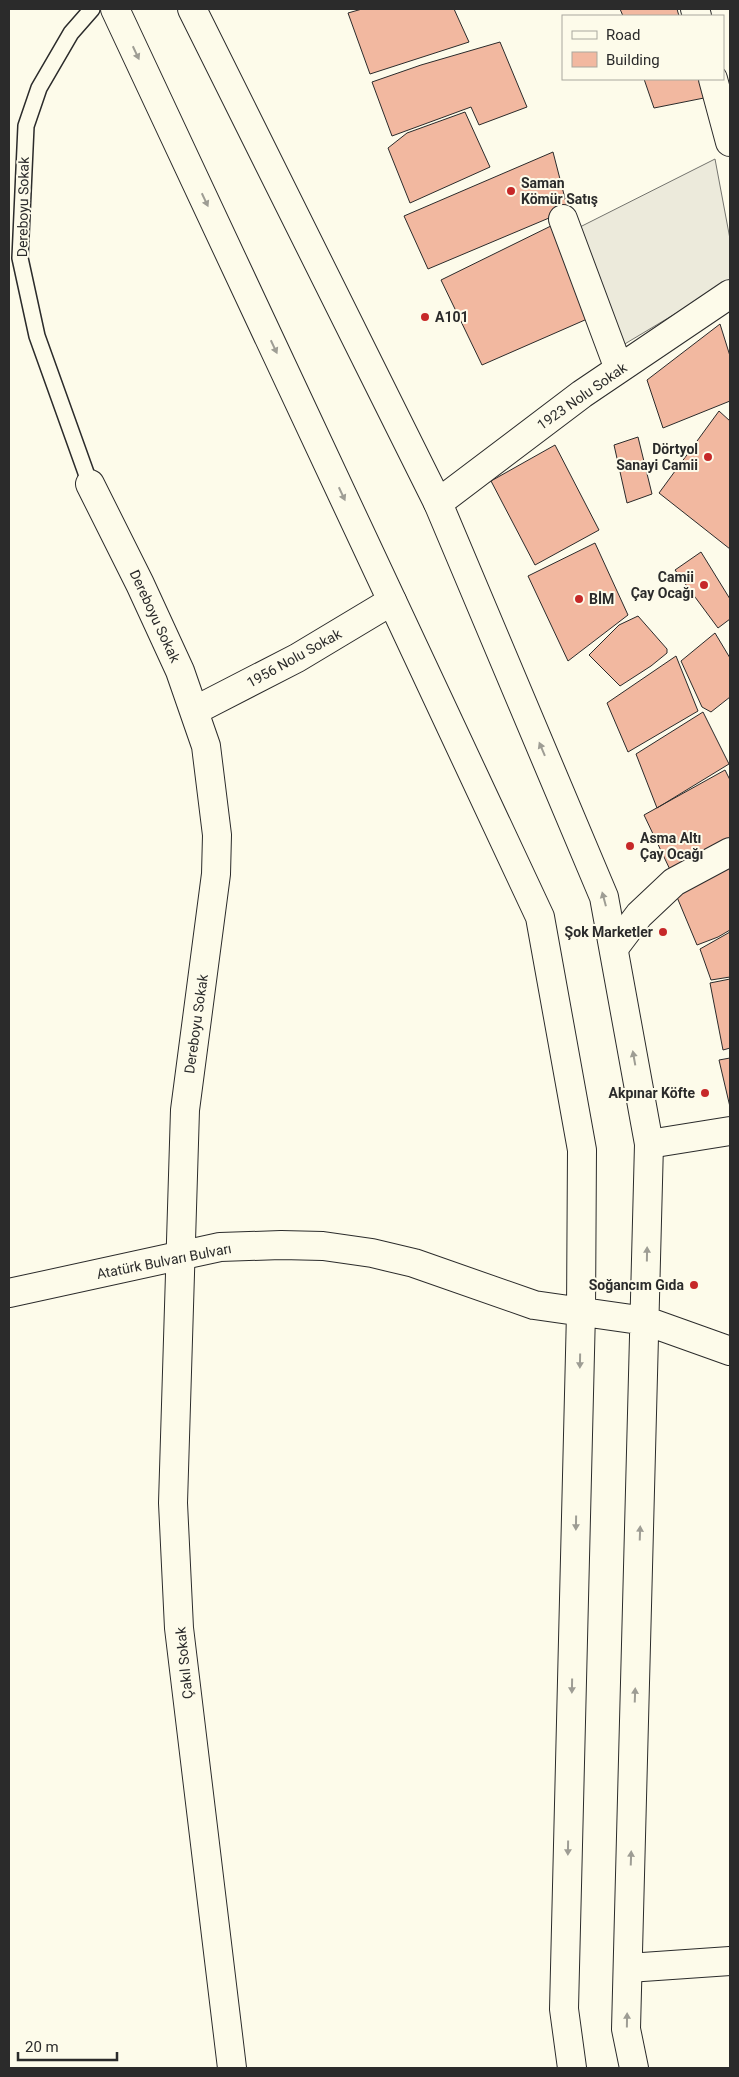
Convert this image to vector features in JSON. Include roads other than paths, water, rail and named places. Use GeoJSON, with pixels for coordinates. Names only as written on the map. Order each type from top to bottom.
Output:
{"type":"FeatureCollection","features":[{"type":"Feature","properties":{"kind":"main road"},"geometry":{"type":"LineString","coordinates":[[115,9],[540,917],[582,1150],[581,1312],[564,2009],[572,2068]]}},
{"type":"Feature","properties":{"kind":"main road"},"geometry":{"type":"LineString","coordinates":[[192,9],[438,503],[604,897],[649,1144],[646,1321],[626,2029],[634,2068]]}},
{"type":"Feature","properties":{"kind":"main road"},"geometry":{"type":"LineString","coordinates":[[714,80],[730,142]]}},
{"type":"Feature","properties":{"kind":"main road"},"geometry":{"type":"LineString","coordinates":[[562,219],[619,369]]}},
{"type":"Feature","properties":{"kind":"main road","name":"1923 Nolu Sokak"},"geometry":{"type":"LineString","coordinates":[[438,503],[582,394],[730,294]]}},
{"type":"Feature","properties":{"kind":"main road","name":"Dereboyu Sokak"},"geometry":{"type":"LineString","coordinates":[[90,484],[140,584],[180,672],[206,746],[217,836],[216,874],[185,1110],[182,1256]]}},
{"type":"Feature","properties":{"kind":"main road","name":"1956 Nolu Sokak"},"geometry":{"type":"LineString","coordinates":[[194,711],[298,658],[392,601]]}},
{"type":"Feature","properties":{"kind":"main road"},"geometry":{"type":"LineString","coordinates":[[614,948],[639,915],[674,882],[730,852]]}},
{"type":"Feature","properties":{"kind":"main road"},"geometry":{"type":"LineString","coordinates":[[649,1144],[730,1131]]}},
{"type":"Feature","properties":{"kind":"main road","name":"Atatürk Bulvarı Bulvarı"},"geometry":{"type":"LineString","coordinates":[[9,1293],[220,1247],[323,1246],[372,1253],[456,1276],[534,1304],[646,1321],[730,1351]]}},
{"type":"Feature","properties":{"kind":"main road","name":"Çakıl Sokak"},"geometry":{"type":"LineString","coordinates":[[182,1256],[173,1503],[179,1628],[228,2064]]}},
{"type":"Feature","properties":{"kind":"main road"},"geometry":{"type":"LineString","coordinates":[[628,1968],[730,1960]]}},
{"type":"Feature","properties":{"kind":"lane","name":"Dereboyu Sokak"},"geometry":{"type":"LineString","coordinates":[[90,484],[37,336],[20,258],[26,126],[40,88],[71,33],[92,9]]}},
{"type":"Feature","properties":{"kind":"place","name":"Saman Kömür Satış"},"geometry":{"type":"Point","coordinates":[511,191]}},
{"type":"Feature","properties":{"kind":"place","name":"A101"},"geometry":{"type":"Point","coordinates":[425,317]}},
{"type":"Feature","properties":{"kind":"place","name":"Dörtyol Sanayi Camii"},"geometry":{"type":"Point","coordinates":[708,457]}},
{"type":"Feature","properties":{"kind":"place","name":"Camii Çay Ocağı"},"geometry":{"type":"Point","coordinates":[704,585]}},
{"type":"Feature","properties":{"kind":"place","name":"BİM"},"geometry":{"type":"Point","coordinates":[579,599]}},
{"type":"Feature","properties":{"kind":"place","name":"Asma Altı Çay Ocağı"},"geometry":{"type":"Point","coordinates":[630,846]}},
{"type":"Feature","properties":{"kind":"place","name":"Şok Marketler"},"geometry":{"type":"Point","coordinates":[663,932]}},
{"type":"Feature","properties":{"kind":"place","name":"Akpınar Köfte"},"geometry":{"type":"Point","coordinates":[705,1093]}},
{"type":"Feature","properties":{"kind":"place","name":"Soğancım Gıda"},"geometry":{"type":"Point","coordinates":[694,1285]}}]}
